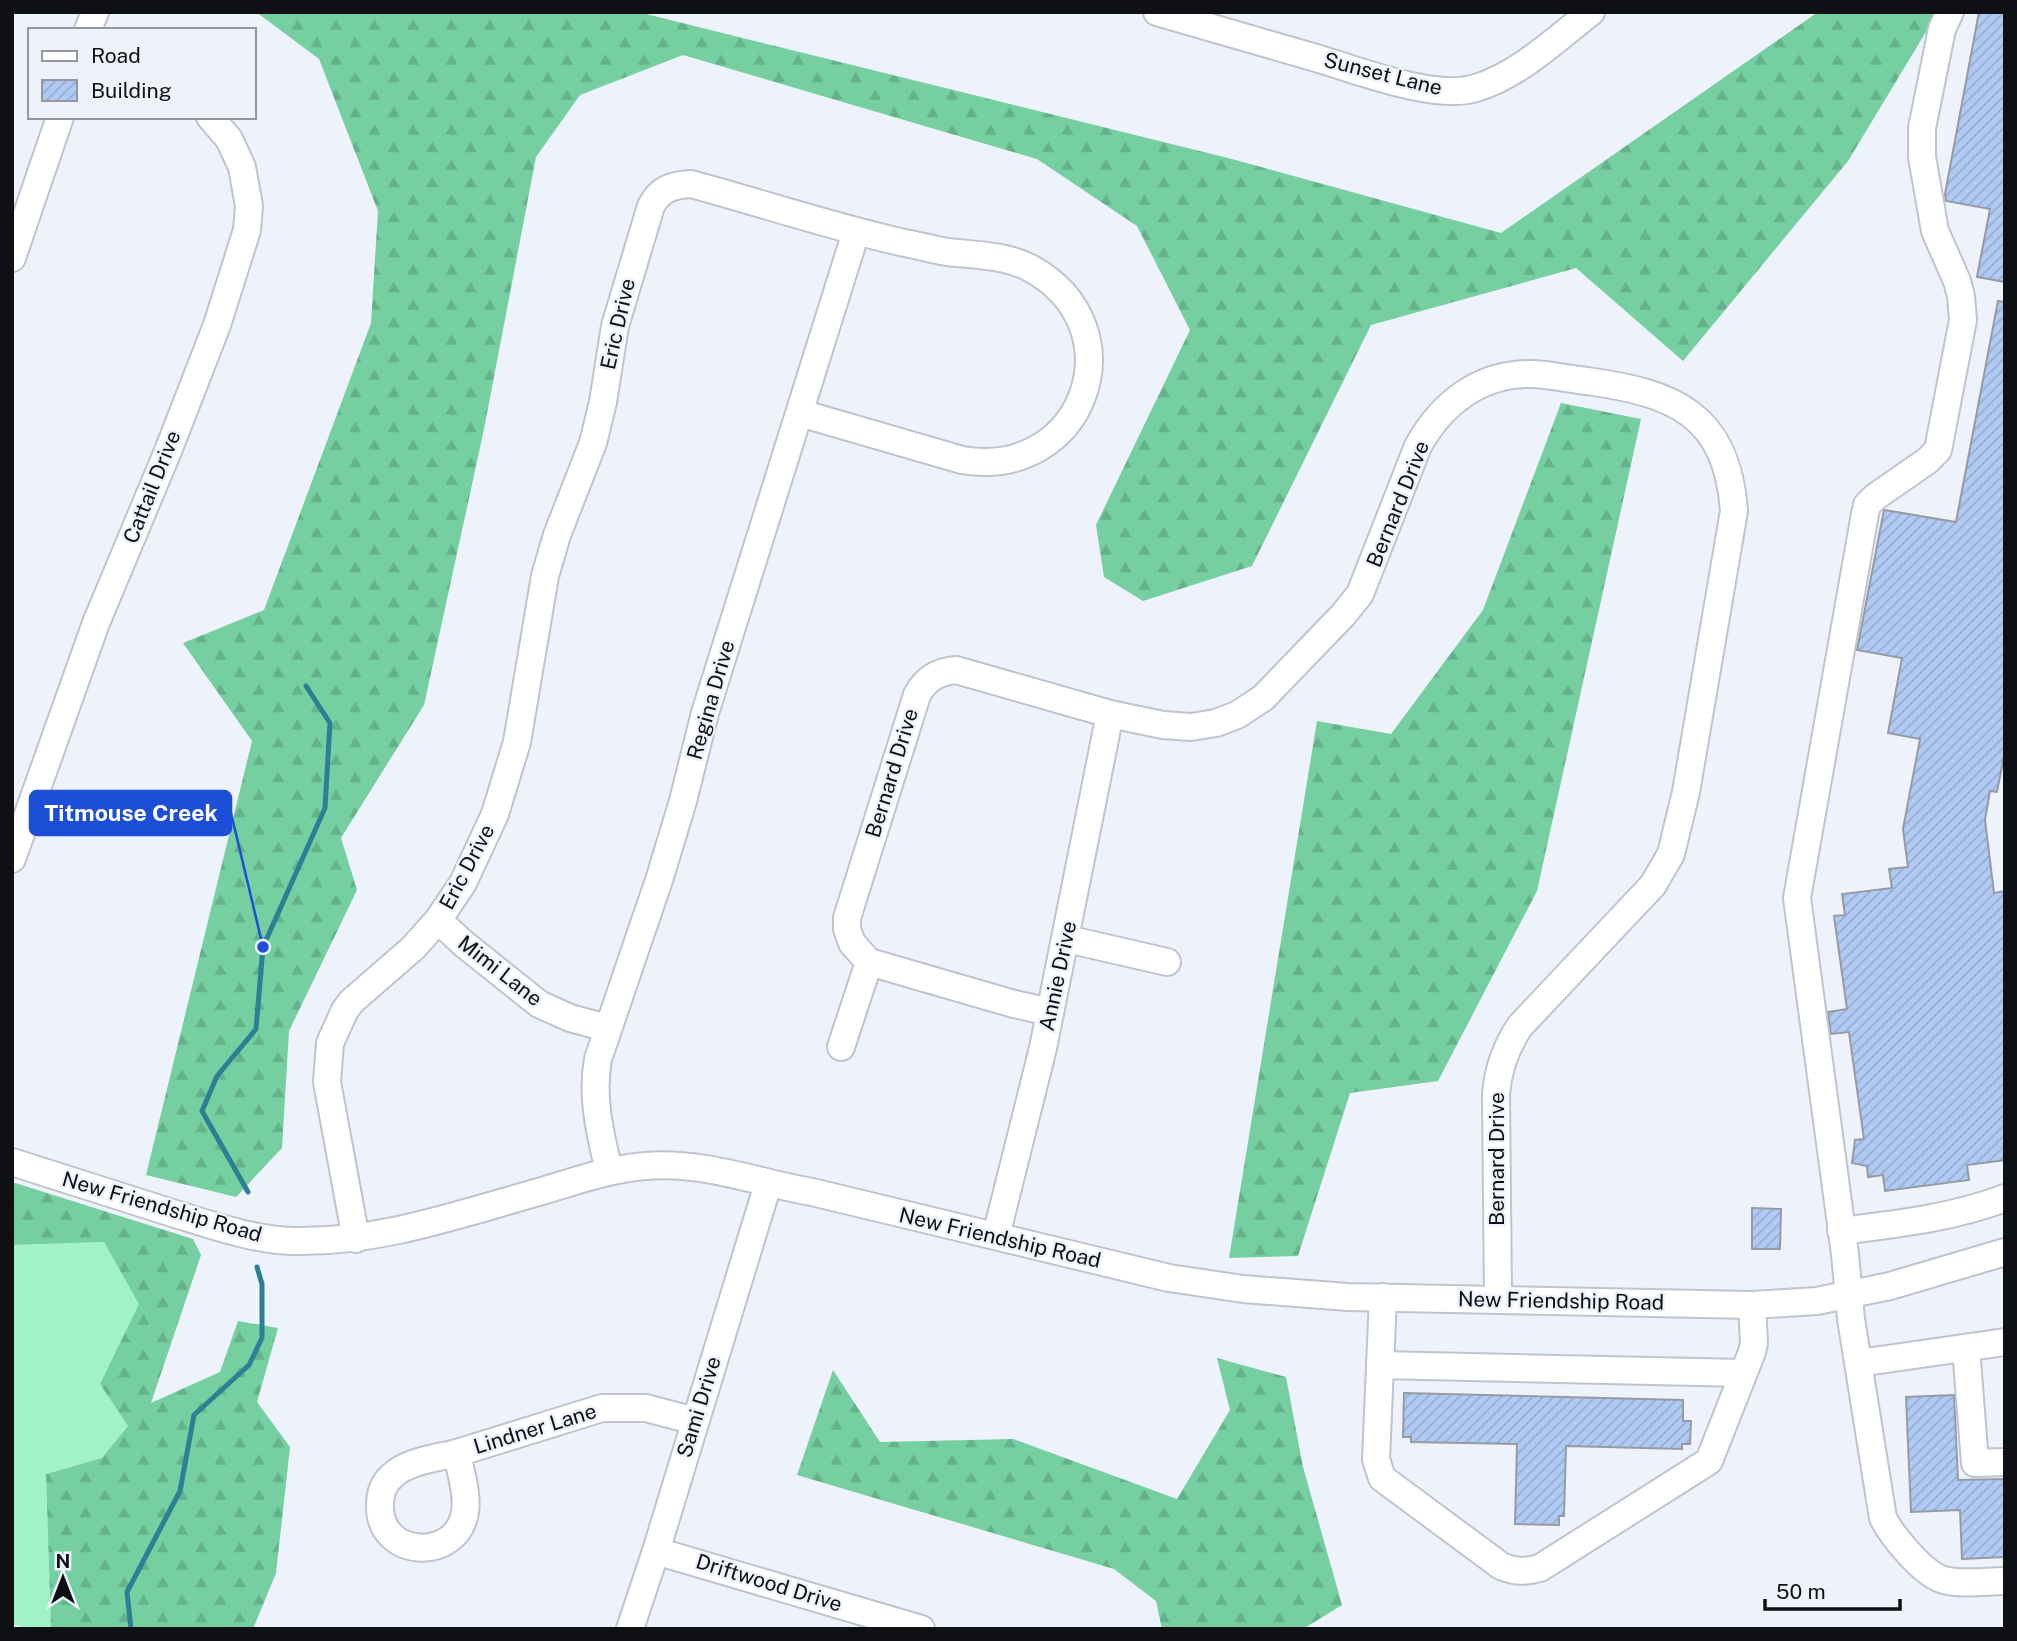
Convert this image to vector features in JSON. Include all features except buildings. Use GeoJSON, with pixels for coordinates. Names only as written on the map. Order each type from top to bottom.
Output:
{"type":"FeatureCollection","features":[{"type":"Feature","properties":{"kind":"street","name":"Sunset Lane"},"geometry":{"type":"LineString","coordinates":[[1157,12],[1398,82],[1433,90],[1459,91],[1474,89],[1506,75],[1591,12]]}},
{"type":"Feature","properties":{"kind":"street"},"geometry":{"type":"LineString","coordinates":[[1950,12],[1942,29],[1921,137],[1935,232],[1957,281],[1963,320],[1938,450],[1867,505],[1797,898],[1849,1294],[1880,1504],[1889,1529],[1924,1569],[1936,1577],[1946,1581],[2005,1581]]}},
{"type":"Feature","properties":{"kind":"street"},"geometry":{"type":"LineString","coordinates":[[12,258],[59,119]]}},
{"type":"Feature","properties":{"kind":"street","name":"Cattail Drive"},"geometry":{"type":"LineString","coordinates":[[12,859],[67,699],[217,325],[244,240],[249,206],[242,167],[229,139],[212,119]]}},
{"type":"Feature","properties":{"kind":"street","name":"Eric Drive"},"geometry":{"type":"LineString","coordinates":[[356,1239],[327,1082],[330,1043],[352,1001],[413,948],[438,920],[476,858],[509,772],[526,694],[545,576],[557,535],[593,443],[622,297],[651,206],[656,198],[666,188],[677,184],[691,184],[856,232],[944,251],[1007,259],[1046,277],[1069,300],[1083,327],[1089,357],[1087,384],[1073,417],[1046,445],[1009,461],[988,463],[962,460],[800,413]]}},
{"type":"Feature","properties":{"kind":"street","name":"Regina Drive"},"geometry":{"type":"LineString","coordinates":[[609,1171],[594,1092],[598,1059],[660,877],[705,713],[856,232]]}},
{"type":"Feature","properties":{"kind":"street","name":"Bernard Drive"},"geometry":{"type":"LineString","coordinates":[[869,962],[852,943],[847,929],[847,918],[917,695],[929,678],[944,671],[956,670],[1110,714],[1163,726],[1191,727],[1216,723],[1237,715],[1263,698],[1360,594],[1418,446],[1445,408],[1471,388],[1496,378],[1536,374],[1650,392],[1682,408],[1708,432],[1719,449],[1732,485],[1734,521],[1686,792],[1671,854],[1653,886],[1520,1026],[1505,1053],[1497,1079],[1498,1299]]}},
{"type":"Feature","properties":{"kind":"street","name":"Annie Drive"},"geometry":{"type":"LineString","coordinates":[[996,1236],[1067,939],[1110,714]]}},
{"type":"Feature","properties":{"kind":"street","name":"Mimi Lane"},"geometry":{"type":"LineString","coordinates":[[438,920],[539,1004],[570,1018],[607,1028]]}},
{"type":"Feature","properties":{"kind":"street"},"geometry":{"type":"LineString","coordinates":[[1067,939],[1167,962]]}},
{"type":"Feature","properties":{"kind":"street"},"geometry":{"type":"LineString","coordinates":[[841,1047],[869,962],[1050,1012]]}},
{"type":"Feature","properties":{"kind":"street","name":"New Friendship Road"},"geometry":{"type":"LineString","coordinates":[[12,1162],[200,1222],[291,1241],[356,1239],[409,1229],[609,1171],[646,1166],[692,1167],[727,1172],[768,1184],[812,1192],[1170,1278],[1288,1293],[1752,1305],[1817,1301],[1890,1286],[2005,1252]]}},
{"type":"Feature","properties":{"kind":"street","name":"Sami Drive"},"geometry":{"type":"LineString","coordinates":[[630,1629],[768,1184]]}},
{"type":"Feature","properties":{"kind":"street"},"geometry":{"type":"LineString","coordinates":[[1841,1231],[1927,1220],[1972,1210],[2005,1198]]}},
{"type":"Feature","properties":{"kind":"street"},"geometry":{"type":"LineString","coordinates":[[1383,1297],[1376,1459],[1382,1478],[1501,1566],[1513,1571],[1539,1568],[1709,1461],[1754,1343],[1752,1305]]}},
{"type":"Feature","properties":{"kind":"street"},"geometry":{"type":"LineString","coordinates":[[1859,1363],[2005,1342]]}},
{"type":"Feature","properties":{"kind":"street"},"geometry":{"type":"LineString","coordinates":[[1966,1348],[1976,1463],[2005,1462]]}},
{"type":"Feature","properties":{"kind":"street"},"geometry":{"type":"LineString","coordinates":[[1380,1365],[1743,1373]]}},
{"type":"Feature","properties":{"kind":"street","name":"Lindner Lane"},"geometry":{"type":"LineString","coordinates":[[457,1453],[602,1408],[646,1408],[695,1421]]}},
{"type":"Feature","properties":{"kind":"street","name":"Driftwood Drive"},"geometry":{"type":"LineString","coordinates":[[656,1551],[921,1629]]}},
{"type":"Feature","properties":{"kind":"green space"},"geometry":{"type":"Polygon","coordinates":[[[256,12],[638,12],[1232,159],[1501,233],[1818,12],[1938,12],[1848,161],[1683,361],[1576,268],[1371,325],[1252,566],[1143,601],[1104,577],[1096,525],[1190,330],[1137,226],[1037,159],[683,55],[580,95],[536,157],[484,429],[424,705],[341,838],[357,890],[289,1031],[282,1148],[236,1197],[146,1175],[252,741],[183,643],[264,610],[371,323],[378,211],[319,59],[256,12]]]}},
{"type":"Feature","properties":{"kind":"green space"},"geometry":{"type":"Polygon","coordinates":[[[1561,403],[1641,419],[1537,891],[1438,1081],[1350,1093],[1298,1256],[1229,1258],[1317,721],[1391,734],[1483,610],[1561,403]]]}},
{"type":"Feature","properties":{"kind":"green space"},"geometry":{"type":"Polygon","coordinates":[[[12,1182],[193,1239],[201,1255],[151,1403],[220,1372],[238,1321],[278,1328],[257,1402],[290,1447],[276,1573],[253,1629],[51,1629],[46,1474],[102,1458],[128,1426],[100,1384],[139,1304],[104,1242],[12,1245],[12,1182]]]}},
{"type":"Feature","properties":{"kind":"green space"},"geometry":{"type":"Polygon","coordinates":[[[104,1242],[140,1304],[100,1384],[128,1426],[102,1458],[46,1474],[51,1629],[29,1629],[12,1624],[12,1245],[104,1242]]]}},
{"type":"Feature","properties":{"kind":"green space"},"geometry":{"type":"Polygon","coordinates":[[[1217,1358],[1286,1377],[1303,1467],[1342,1605],[1303,1629],[1162,1629],[1156,1601],[1114,1569],[797,1475],[833,1370],[880,1442],[1013,1439],[1177,1499],[1230,1410],[1217,1358]]]}},
{"type":"Feature","properties":{"kind":"waterway"},"geometry":{"type":"LineString","coordinates":[[248,1192],[202,1111],[217,1076],[256,1029],[263,947],[325,808],[330,723],[306,686]]}},
{"type":"Feature","properties":{"kind":"waterway"},"geometry":{"type":"LineString","coordinates":[[131,1629],[127,1592],[180,1491],[194,1415],[249,1365],[262,1338],[262,1284],[257,1267]]}},
{"type":"Feature","properties":{"kind":"place","name":"Titmouse Creek"},"geometry":{"type":"Point","coordinates":[263,947]}}]}
